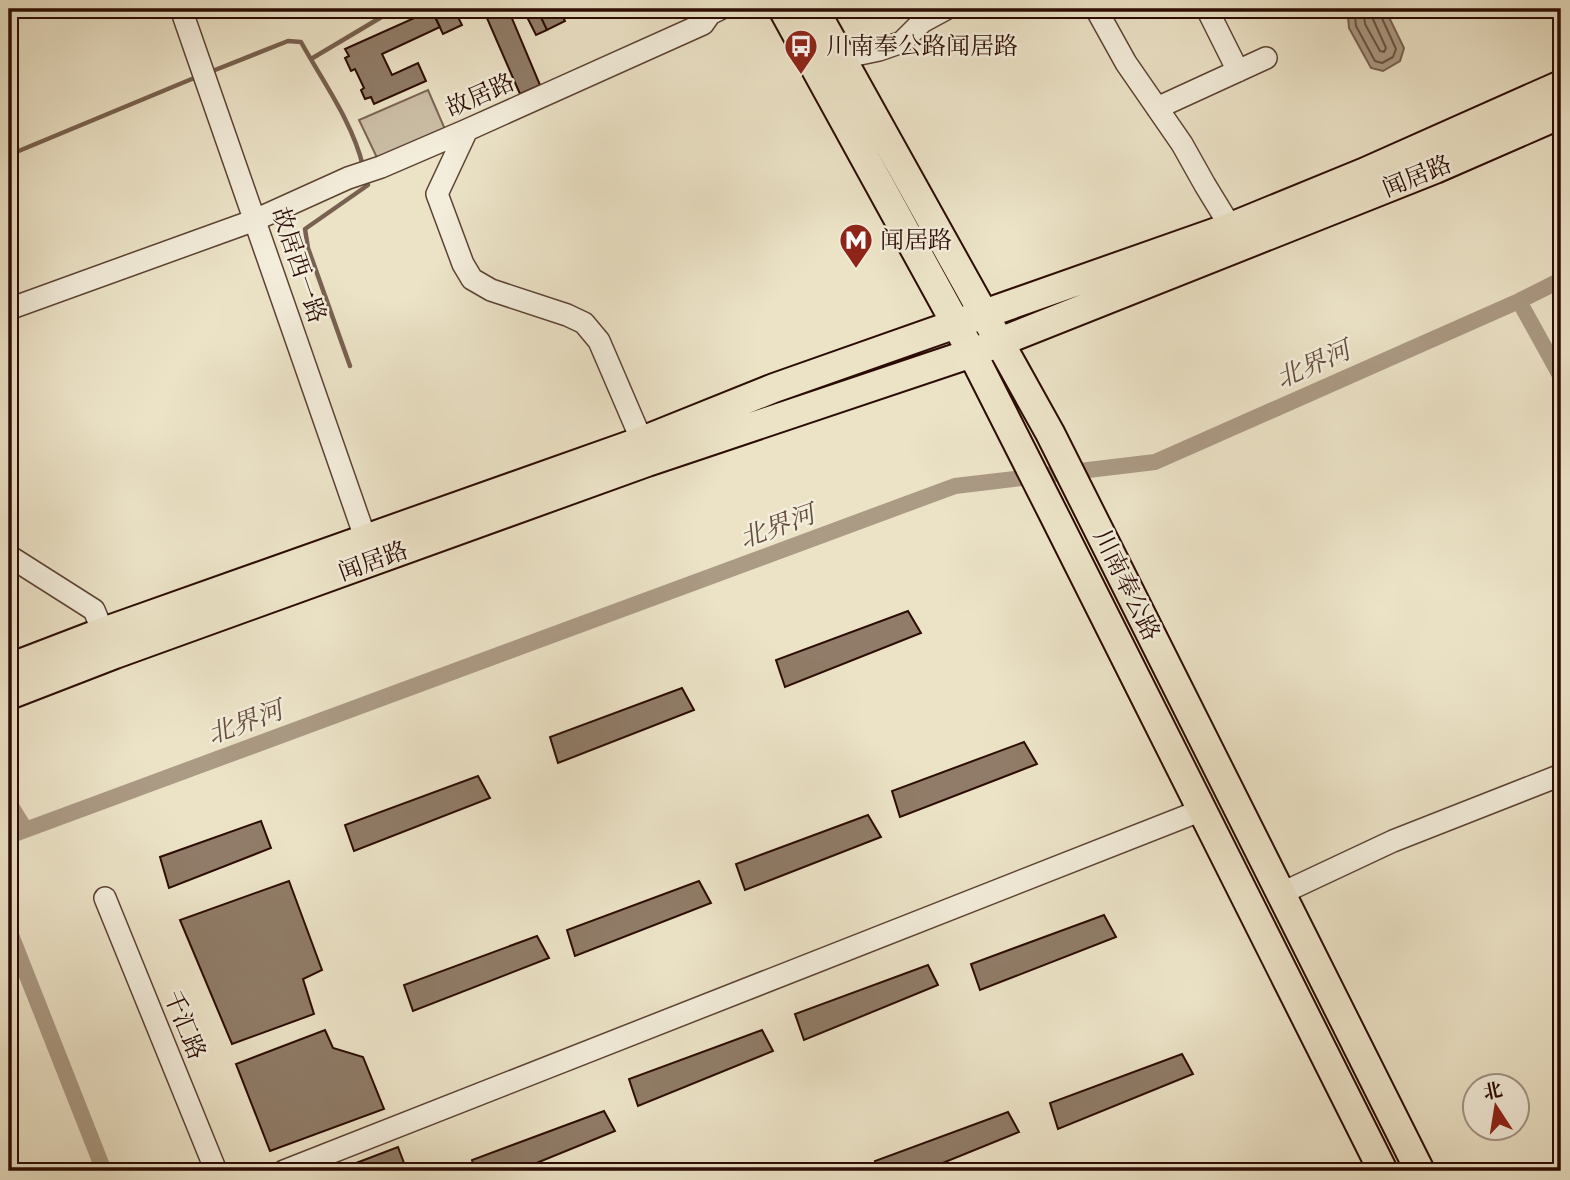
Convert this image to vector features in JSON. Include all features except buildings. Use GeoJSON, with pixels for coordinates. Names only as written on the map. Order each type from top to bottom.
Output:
{"type":"FeatureCollection","features":[{"type":"Feature","properties":{"kind":"main road","name":"川南奉公路"},"geometry":{"type":"LineString","coordinates":[[783,9],[972,353],[1383,1171]]}},
{"type":"Feature","properties":{"kind":"main road","name":"川南奉公路"},"geometry":{"type":"LineString","coordinates":[[814,9],[1050,433],[1420,1171]]}},
{"type":"Feature","properties":{"kind":"main road"},"geometry":{"type":"LineString","coordinates":[[9,668],[103,632],[366,540],[645,451],[774,388],[955,324],[1236,237],[1363,173],[1561,85]]}},
{"type":"Feature","properties":{"kind":"main road","name":"闻居路"},"geometry":{"type":"LineString","coordinates":[[9,695],[645,451],[972,353],[1236,237],[1435,169],[1561,114]]}},
{"type":"Feature","properties":{"kind":"street","name":"故居西一路"},"geometry":{"type":"LineString","coordinates":[[181,9],[366,540]]}},
{"type":"Feature","properties":{"kind":"street","name":"故居路"},"geometry":{"type":"LineString","coordinates":[[9,309],[256,219],[348,178],[381,167],[703,24],[709,14],[720,9]]}},
{"type":"Feature","properties":{"kind":"street"},"geometry":{"type":"LineString","coordinates":[[841,58],[902,42],[922,22],[946,9]]}},
{"type":"Feature","properties":{"kind":"street"},"geometry":{"type":"LineString","coordinates":[[1096,9],[1126,63],[1182,144],[1236,237]]}},
{"type":"Feature","properties":{"kind":"street"},"geometry":{"type":"LineString","coordinates":[[1207,9],[1238,71]]}},
{"type":"Feature","properties":{"kind":"street"},"geometry":{"type":"LineString","coordinates":[[1157,108],[1266,58]]}},
{"type":"Feature","properties":{"kind":"street"},"geometry":{"type":"LineString","coordinates":[[467,130],[437,194],[463,264],[472,279],[491,290],[584,323],[599,341],[645,451]]}},
{"type":"Feature","properties":{"kind":"street"},"geometry":{"type":"LineString","coordinates":[[9,556],[94,610],[103,632]]}},
{"type":"Feature","properties":{"kind":"street"},"geometry":{"type":"LineString","coordinates":[[1280,894],[1393,841],[1561,775]]}},
{"type":"Feature","properties":{"kind":"street"},"geometry":{"type":"LineString","coordinates":[[284,1171],[1202,810]]}},
{"type":"Feature","properties":{"kind":"street","name":"千汇路"},"geometry":{"type":"LineString","coordinates":[[105,898],[216,1171]]}},
{"type":"Feature","properties":{"kind":"shaded area"},"geometry":{"type":"Polygon","coordinates":[[[428,90],[447,134],[380,164],[359,120],[428,90]]]}},
{"type":"Feature","properties":{"kind":"water"},"geometry":{"type":"Polygon","coordinates":[[[1344,9],[1385,9],[1404,48],[1400,61],[1383,71],[1371,68],[1349,28],[1344,9]]]}},
{"type":"Feature","properties":{"kind":"waterway"},"geometry":{"type":"LineString","coordinates":[[311,59],[395,9]]}},
{"type":"Feature","properties":{"kind":"waterway"},"geometry":{"type":"LineString","coordinates":[[210,72],[288,41],[301,42],[352,133],[363,166]]}},
{"type":"Feature","properties":{"kind":"waterway"},"geometry":{"type":"LineString","coordinates":[[9,155],[199,76]]}},
{"type":"Feature","properties":{"kind":"waterway"},"geometry":{"type":"LineString","coordinates":[[350,366],[308,248],[305,229],[368,185],[366,178]]}},
{"type":"Feature","properties":{"kind":"waterway","name":"北界河"},"geometry":{"type":"LineString","coordinates":[[9,836],[955,486],[1155,462],[1561,280]]}},
{"type":"Feature","properties":{"kind":"waterway"},"geometry":{"type":"LineString","coordinates":[[1519,301],[1561,377]]}},
{"type":"Feature","properties":{"kind":"waterway"},"geometry":{"type":"LineString","coordinates":[[9,803],[25,829]]}},
{"type":"Feature","properties":{"kind":"waterway"},"geometry":{"type":"LineString","coordinates":[[9,930],[104,1171]]}},
{"type":"Feature","properties":{"kind":"place","name":"川南奉公路闻居路"},"geometry":{"type":"Point","coordinates":[801,76]}},
{"type":"Feature","properties":{"kind":"place","name":"闻居路"},"geometry":{"type":"Point","coordinates":[856,270]}}]}
